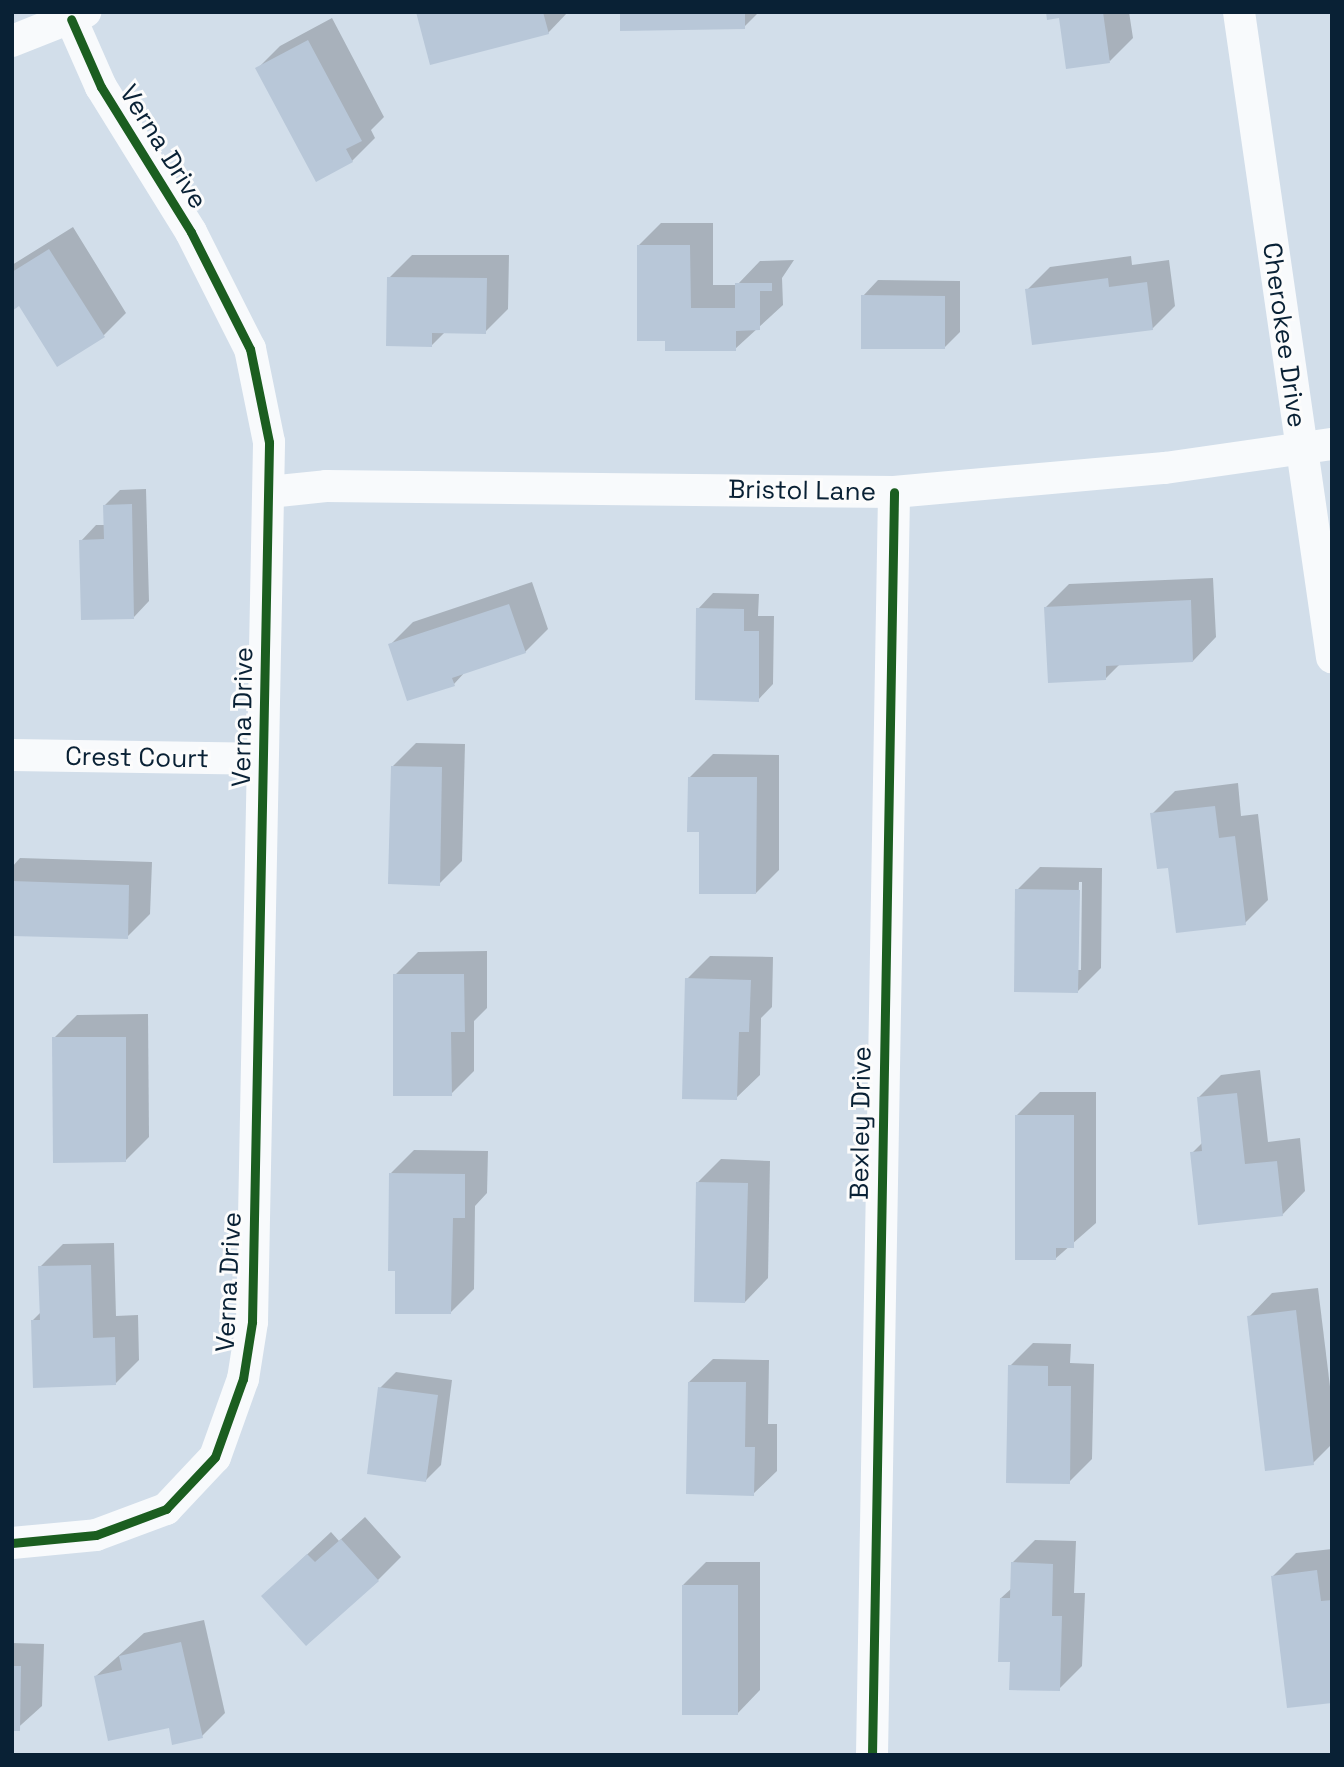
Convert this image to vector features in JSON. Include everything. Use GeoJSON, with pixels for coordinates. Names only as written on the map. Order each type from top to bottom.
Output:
{"type":"FeatureCollection","features":[{"type":"Feature","properties":{"kind":"street","name":"Cherokee Drive"},"geometry":{"type":"LineString","coordinates":[[1239,12],[1332,657]]}},
{"type":"Feature","properties":{"kind":"street"},"geometry":{"type":"LineString","coordinates":[[12,41],[78,16]]}},
{"type":"Feature","properties":{"kind":"street","name":"Verna Drive"},"geometry":{"type":"LineString","coordinates":[[12,1543],[96,1535],[166,1509],[215,1457],[243,1379],[252,1322],[270,442],[250,349],[191,232],[101,87],[78,16]]}},
{"type":"Feature","properties":{"kind":"street","name":"Bristol Lane"},"geometry":{"type":"LineString","coordinates":[[270,492],[326,486],[894,492],[1165,468],[1332,444]]}},
{"type":"Feature","properties":{"kind":"street","name":"Bexley Drive"},"geometry":{"type":"LineString","coordinates":[[872,1755],[894,492]]}},
{"type":"Feature","properties":{"kind":"street","name":"Crest Court"},"geometry":{"type":"LineString","coordinates":[[12,755],[262,759]]}},
{"type":"Feature","properties":{"kind":"building"},"geometry":{"type":"Polygon","coordinates":[[[416,12],[543,12],[549,34],[430,65],[416,12]]]}},
{"type":"Feature","properties":{"kind":"building"},"geometry":{"type":"Polygon","coordinates":[[[620,12],[745,12],[745,29],[620,31],[620,12]]]}},
{"type":"Feature","properties":{"kind":"building"},"geometry":{"type":"Polygon","coordinates":[[[1046,12],[1103,12],[1110,63],[1066,69],[1059,18],[1047,20],[1046,12]]]}},
{"type":"Feature","properties":{"kind":"building"},"geometry":{"type":"Polygon","coordinates":[[[308,40],[362,141],[346,149],[353,162],[316,182],[255,68],[308,40]]]}},
{"type":"Feature","properties":{"kind":"building"},"geometry":{"type":"Polygon","coordinates":[[[637,245],[690,245],[691,308],[735,308],[735,283],[772,283],[772,291],[760,291],[760,330],[736,331],[736,351],[665,351],[665,341],[637,341],[637,245]]]}},
{"type":"Feature","properties":{"kind":"building"},"geometry":{"type":"Polygon","coordinates":[[[49,249],[105,337],[57,367],[19,306],[12,311],[12,272],[49,249]]]}},
{"type":"Feature","properties":{"kind":"building"},"geometry":{"type":"Polygon","coordinates":[[[387,277],[487,278],[486,334],[432,333],[432,347],[386,346],[387,277]]]}},
{"type":"Feature","properties":{"kind":"building"},"geometry":{"type":"Polygon","coordinates":[[[1108,278],[1109,287],[1147,282],[1153,330],[1032,345],[1025,289],[1108,278]]]}},
{"type":"Feature","properties":{"kind":"building"},"geometry":{"type":"Polygon","coordinates":[[[861,295],[945,296],[945,349],[861,349],[861,295]]]}},
{"type":"Feature","properties":{"kind":"building"},"geometry":{"type":"Polygon","coordinates":[[[132,504],[134,619],[81,620],[79,540],[104,539],[103,505],[132,504]]]}},
{"type":"Feature","properties":{"kind":"building"},"geometry":{"type":"Polygon","coordinates":[[[1191,600],[1193,662],[1106,666],[1106,680],[1048,683],[1044,607],[1191,600]]]}},
{"type":"Feature","properties":{"kind":"building"},"geometry":{"type":"Polygon","coordinates":[[[509,604],[526,653],[452,678],[455,686],[407,701],[388,644],[509,604]]]}},
{"type":"Feature","properties":{"kind":"building"},"geometry":{"type":"Polygon","coordinates":[[[696,608],[744,609],[744,631],[759,631],[759,702],[695,700],[696,608]]]}},
{"type":"Feature","properties":{"kind":"building"},"geometry":{"type":"Polygon","coordinates":[[[391,766],[442,767],[440,886],[388,884],[391,766]]]}},
{"type":"Feature","properties":{"kind":"building"},"geometry":{"type":"Polygon","coordinates":[[[688,777],[757,777],[756,894],[699,894],[699,832],[687,832],[688,777]]]}},
{"type":"Feature","properties":{"kind":"building"},"geometry":{"type":"Polygon","coordinates":[[[1215,806],[1219,838],[1235,836],[1246,925],[1176,933],[1168,868],[1157,869],[1150,813],[1215,806]]]}},
{"type":"Feature","properties":{"kind":"building"},"geometry":{"type":"Polygon","coordinates":[[[12,881],[129,885],[128,939],[12,936],[12,881]]]}},
{"type":"Feature","properties":{"kind":"building"},"geometry":{"type":"Polygon","coordinates":[[[1015,889],[1080,890],[1078,993],[1014,992],[1015,889]]]}},
{"type":"Feature","properties":{"kind":"building"},"geometry":{"type":"Polygon","coordinates":[[[393,974],[464,974],[465,1032],[451,1032],[452,1096],[393,1096],[393,974]]]}},
{"type":"Feature","properties":{"kind":"building"},"geometry":{"type":"Polygon","coordinates":[[[685,978],[751,980],[749,1032],[739,1032],[737,1100],[682,1099],[685,978]]]}},
{"type":"Feature","properties":{"kind":"building"},"geometry":{"type":"Polygon","coordinates":[[[52,1037],[126,1037],[126,1162],[53,1163],[52,1037]]]}},
{"type":"Feature","properties":{"kind":"building"},"geometry":{"type":"Polygon","coordinates":[[[1237,1093],[1245,1164],[1277,1161],[1283,1216],[1198,1225],[1190,1152],[1202,1151],[1197,1097],[1237,1093]]]}},
{"type":"Feature","properties":{"kind":"building"},"geometry":{"type":"Polygon","coordinates":[[[1015,1115],[1074,1115],[1074,1248],[1056,1248],[1056,1260],[1015,1260],[1015,1115]]]}},
{"type":"Feature","properties":{"kind":"building"},"geometry":{"type":"Polygon","coordinates":[[[389,1173],[465,1174],[465,1218],[453,1218],[451,1314],[395,1314],[395,1271],[388,1271],[389,1173]]]}},
{"type":"Feature","properties":{"kind":"building"},"geometry":{"type":"Polygon","coordinates":[[[696,1182],[748,1183],[745,1303],[694,1302],[696,1182]]]}},
{"type":"Feature","properties":{"kind":"building"},"geometry":{"type":"Polygon","coordinates":[[[91,1265],[93,1338],[115,1337],[116,1385],[33,1388],[31,1320],[40,1320],[38,1266],[91,1265]]]}},
{"type":"Feature","properties":{"kind":"building"},"geometry":{"type":"Polygon","coordinates":[[[1296,1310],[1314,1465],[1265,1471],[1247,1316],[1296,1310]]]}},
{"type":"Feature","properties":{"kind":"building"},"geometry":{"type":"Polygon","coordinates":[[[1008,1365],[1048,1366],[1048,1386],[1071,1386],[1070,1484],[1006,1483],[1008,1365]]]}},
{"type":"Feature","properties":{"kind":"building"},"geometry":{"type":"Polygon","coordinates":[[[688,1382],[746,1382],[745,1447],[755,1447],[754,1496],[686,1494],[688,1382]]]}},
{"type":"Feature","properties":{"kind":"building"},"geometry":{"type":"Polygon","coordinates":[[[378,1387],[438,1395],[426,1482],[367,1474],[378,1387]]]}},
{"type":"Feature","properties":{"kind":"building"},"geometry":{"type":"Polygon","coordinates":[[[341,1539],[379,1581],[306,1646],[261,1596],[307,1554],[315,1562],[341,1539]]]}},
{"type":"Feature","properties":{"kind":"building"},"geometry":{"type":"Polygon","coordinates":[[[1011,1562],[1053,1564],[1052,1616],[1062,1616],[1060,1691],[1009,1690],[1010,1662],[998,1662],[1000,1598],[1010,1598],[1011,1562]]]}},
{"type":"Feature","properties":{"kind":"building"},"geometry":{"type":"Polygon","coordinates":[[[1317,1570],[1321,1601],[1332,1600],[1332,1703],[1287,1708],[1271,1576],[1317,1570]]]}},
{"type":"Feature","properties":{"kind":"building"},"geometry":{"type":"Polygon","coordinates":[[[682,1585],[738,1585],[738,1715],[682,1715],[682,1585]]]}},
{"type":"Feature","properties":{"kind":"building"},"geometry":{"type":"Polygon","coordinates":[[[181,1642],[203,1738],[172,1745],[169,1728],[108,1741],[94,1676],[122,1670],[119,1656],[181,1642]]]}},
{"type":"Feature","properties":{"kind":"building"},"geometry":{"type":"Polygon","coordinates":[[[12,1666],[21,1666],[20,1731],[12,1731],[12,1666]]]}},
{"type":"Feature","properties":{"kind":"cycle path"},"geometry":{"type":"LineString","coordinates":[[12,1543],[96,1535],[166,1509],[215,1457],[243,1379],[252,1322],[269,442],[250,349],[191,232],[101,87],[71,19]]}},
{"type":"Feature","properties":{"kind":"cycle path"},"geometry":{"type":"LineString","coordinates":[[872,1755],[894,492]]}}]}
